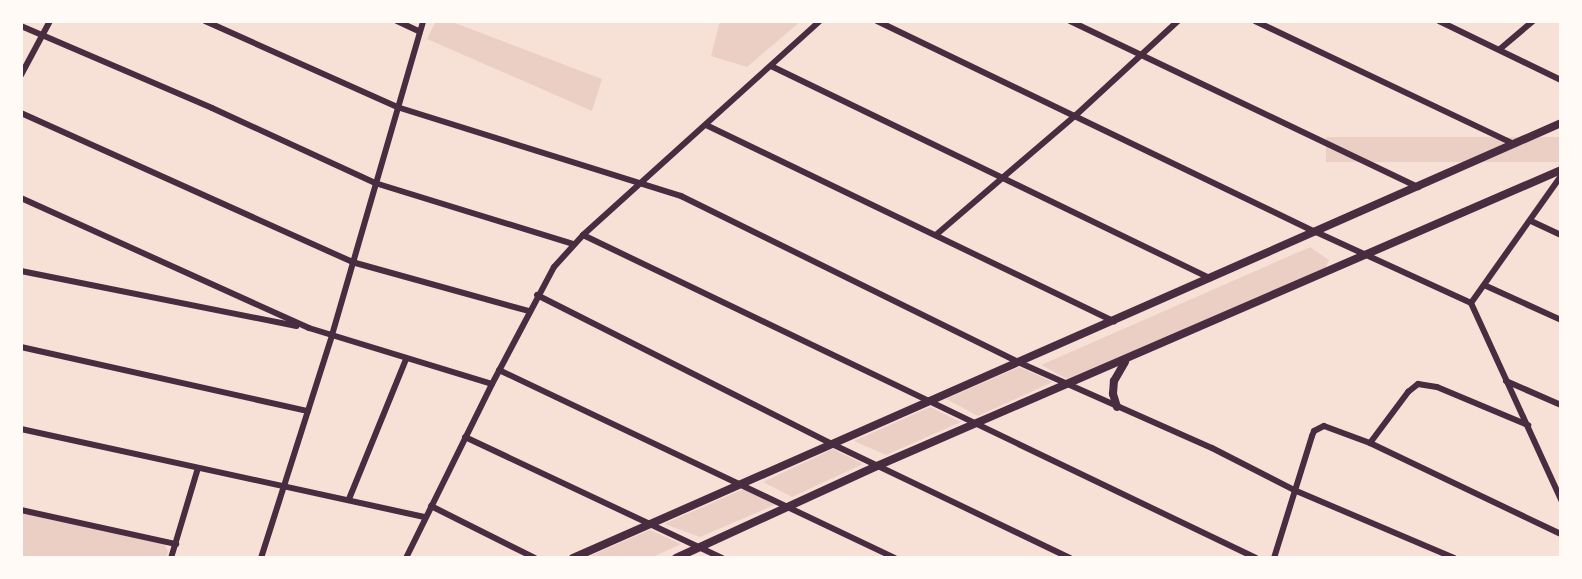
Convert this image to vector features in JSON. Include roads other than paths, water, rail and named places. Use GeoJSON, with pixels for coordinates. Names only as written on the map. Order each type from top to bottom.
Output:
{"type":"FeatureCollection","features":[{"type":"Feature","properties":{"kind":"street"},"geometry":{"type":"LineString","coordinates":[[21,75],[50,21]]}},
{"type":"Feature","properties":{"kind":"street"},"geometry":{"type":"LineString","coordinates":[[205,21],[397,107],[641,182],[703,206],[1067,385],[1212,448],[1294,490],[1454,558]]}},
{"type":"Feature","properties":{"kind":"street"},"geometry":{"type":"LineString","coordinates":[[397,21],[418,31]]}},
{"type":"Feature","properties":{"kind":"street"},"geometry":{"type":"LineString","coordinates":[[261,558],[332,335],[422,21]]}},
{"type":"Feature","properties":{"kind":"street"},"geometry":{"type":"LineString","coordinates":[[406,558],[537,295],[573,244],[820,21]]}},
{"type":"Feature","properties":{"kind":"street"},"geometry":{"type":"LineString","coordinates":[[877,21],[1316,232],[1471,303],[1561,500]]}},
{"type":"Feature","properties":{"kind":"street"},"geometry":{"type":"LineString","coordinates":[[1070,21],[1418,187]]}},
{"type":"Feature","properties":{"kind":"street"},"geometry":{"type":"LineString","coordinates":[[937,234],[1076,115],[1178,21]]}},
{"type":"Feature","properties":{"kind":"street"},"geometry":{"type":"LineString","coordinates":[[1255,21],[1514,144]]}},
{"type":"Feature","properties":{"kind":"street"},"geometry":{"type":"LineString","coordinates":[[1439,21],[1561,80]]}},
{"type":"Feature","properties":{"kind":"street"},"geometry":{"type":"LineString","coordinates":[[1500,50],[1533,21]]}},
{"type":"Feature","properties":{"kind":"street"},"geometry":{"type":"LineString","coordinates":[[21,26],[375,183],[573,244]]}},
{"type":"Feature","properties":{"kind":"street"},"geometry":{"type":"LineString","coordinates":[[771,66],[1210,278]]}},
{"type":"Feature","properties":{"kind":"street"},"geometry":{"type":"LineString","coordinates":[[21,113],[352,262],[529,311]]}},
{"type":"Feature","properties":{"kind":"street"},"geometry":{"type":"LineString","coordinates":[[573,558],[1561,123]]}},
{"type":"Feature","properties":{"kind":"street"},"geometry":{"type":"LineString","coordinates":[[706,125],[1114,321]]}},
{"type":"Feature","properties":{"kind":"street"},"geometry":{"type":"LineString","coordinates":[[676,558],[877,466],[1561,170]]}},
{"type":"Feature","properties":{"kind":"street"},"geometry":{"type":"LineString","coordinates":[[1471,303],[1561,176]]}},
{"type":"Feature","properties":{"kind":"street"},"geometry":{"type":"LineString","coordinates":[[21,198],[309,328]]}},
{"type":"Feature","properties":{"kind":"street"},"geometry":{"type":"LineString","coordinates":[[1531,221],[1561,235]]}},
{"type":"Feature","properties":{"kind":"street"},"geometry":{"type":"LineString","coordinates":[[583,235],[979,424],[1242,555],[1256,558]]}},
{"type":"Feature","properties":{"kind":"street"},"geometry":{"type":"LineString","coordinates":[[21,271],[309,328],[492,384]]}},
{"type":"Feature","properties":{"kind":"street"},"geometry":{"type":"LineString","coordinates":[[1485,285],[1561,320]]}},
{"type":"Feature","properties":{"kind":"street"},"geometry":{"type":"LineString","coordinates":[[537,295],[830,443],[1070,558]]}},
{"type":"Feature","properties":{"kind":"street"},"geometry":{"type":"LineString","coordinates":[[21,347],[308,411]]}},
{"type":"Feature","properties":{"kind":"street"},"geometry":{"type":"LineString","coordinates":[[1117,407],[1113,394],[1114,381],[1128,358]]}},
{"type":"Feature","properties":{"kind":"street"},"geometry":{"type":"LineString","coordinates":[[349,499],[406,359]]}},
{"type":"Feature","properties":{"kind":"street"},"geometry":{"type":"LineString","coordinates":[[499,370],[895,558]]}},
{"type":"Feature","properties":{"kind":"street"},"geometry":{"type":"LineString","coordinates":[[1506,381],[1561,404]]}},
{"type":"Feature","properties":{"kind":"street"},"geometry":{"type":"LineString","coordinates":[[1370,443],[1408,392],[1418,384],[1437,387],[1528,425]]}},
{"type":"Feature","properties":{"kind":"street"},"geometry":{"type":"LineString","coordinates":[[1274,558],[1312,436],[1319,427],[1332,427],[1370,443],[1561,534]]}},
{"type":"Feature","properties":{"kind":"street"},"geometry":{"type":"LineString","coordinates":[[21,429],[425,517]]}},
{"type":"Feature","properties":{"kind":"street"},"geometry":{"type":"LineString","coordinates":[[465,437],[722,558]]}},
{"type":"Feature","properties":{"kind":"street"},"geometry":{"type":"LineString","coordinates":[[171,558],[198,468]]}},
{"type":"Feature","properties":{"kind":"street"},"geometry":{"type":"LineString","coordinates":[[431,506],[536,558]]}},
{"type":"Feature","properties":{"kind":"street"},"geometry":{"type":"LineString","coordinates":[[21,510],[176,544]]}}]}
